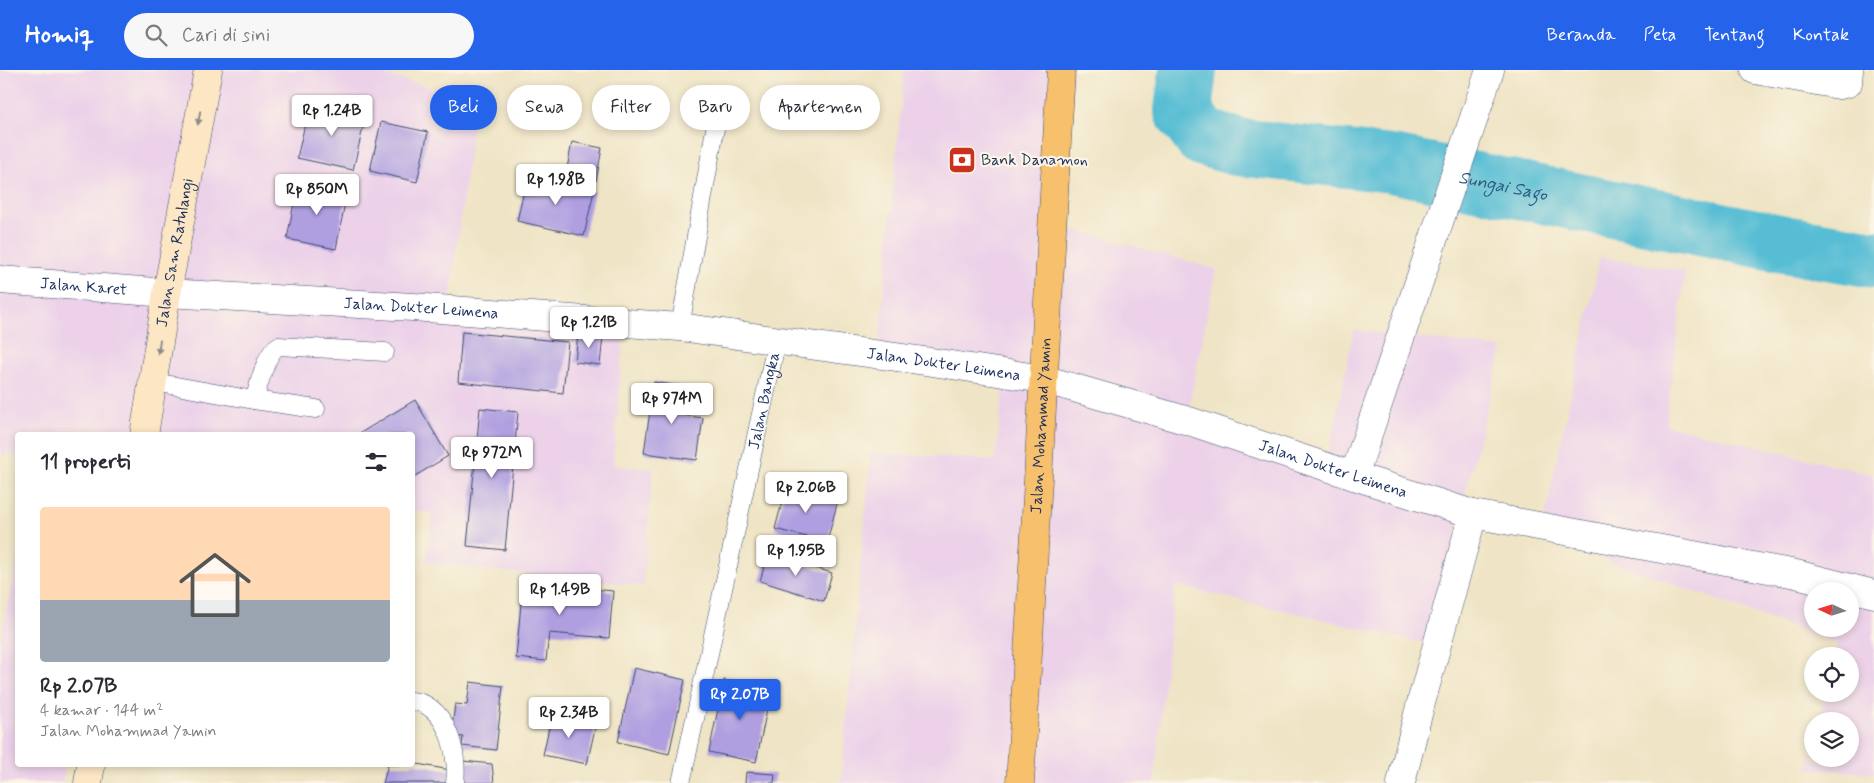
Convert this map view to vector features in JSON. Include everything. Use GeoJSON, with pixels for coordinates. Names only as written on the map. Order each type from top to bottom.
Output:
{"type":"FeatureCollection","features":[{"type":"Feature","properties":{"kind":"main road","name":"Jalan Sam Ratulangi"},"geometry":{"type":"LineString","coordinates":[[145,432],[167,293],[208,70]]}},
{"type":"Feature","properties":{"kind":"main road","name":"Jalan Mohammad Yamin"},"geometry":{"type":"LineString","coordinates":[[1020,783],[1061,70]]}},
{"type":"Feature","properties":{"kind":"main road"},"geometry":{"type":"LineString","coordinates":[[88,783],[91,767]]}},
{"type":"Feature","properties":{"kind":"street"},"geometry":{"type":"LineString","coordinates":[[1354,476],[1467,133],[1490,70]]}},
{"type":"Feature","properties":{"kind":"street"},"geometry":{"type":"LineString","coordinates":[[1755,70],[1840,85],[1848,83],[1849,70]]}},
{"type":"Feature","properties":{"kind":"street","name":"Jalan Karet"},"geometry":{"type":"LineString","coordinates":[[0,280],[167,293]]}},
{"type":"Feature","properties":{"kind":"street","name":"Jalan Dokter Leimena"},"geometry":{"type":"LineString","coordinates":[[167,293],[413,307],[680,327],[1043,380],[1192,422],[1473,514],[1796,574],[1874,594]]}},
{"type":"Feature","properties":{"kind":"street"},"geometry":{"type":"LineString","coordinates":[[1401,783],[1473,514]]}},
{"type":"Feature","properties":{"kind":"lane"},"geometry":{"type":"LineString","coordinates":[[680,327],[715,130]]}},
{"type":"Feature","properties":{"kind":"lane","name":"Jalan Bangka"},"geometry":{"type":"LineString","coordinates":[[681,783],[776,340]]}},
{"type":"Feature","properties":{"kind":"lane"},"geometry":{"type":"LineString","coordinates":[[254,400],[268,358],[274,348],[278,346],[385,352]]}},
{"type":"Feature","properties":{"kind":"lane"},"geometry":{"type":"LineString","coordinates":[[154,382],[316,409]]}},
{"type":"Feature","properties":{"kind":"lane"},"geometry":{"type":"LineString","coordinates":[[415,702],[425,704],[444,724],[453,747],[455,783]]}},
{"type":"Feature","properties":{"kind":"shaded area"},"geometry":{"type":"Polygon","coordinates":[[[0,70],[367,70],[430,87],[430,130],[472,130],[448,314],[624,328],[613,466],[653,469],[643,586],[426,563],[432,514],[415,510],[415,432],[15,432],[15,456],[0,453],[0,70]]]}},
{"type":"Feature","properties":{"kind":"shaded area"},"geometry":{"type":"Polygon","coordinates":[[[904,70],[1074,70],[1064,227],[1216,269],[1184,434],[1326,466],[1354,330],[1502,348],[1428,644],[1175,585],[1154,783],[841,783],[871,453],[995,460],[1005,373],[878,358],[904,70]]]}},
{"type":"Feature","properties":{"kind":"shaded area"},"geometry":{"type":"Polygon","coordinates":[[[1600,257],[1685,271],[1666,425],[1874,475],[1874,773],[1808,769],[1808,767],[1859,767],[1859,712],[1821,712],[1823,702],[1859,702],[1859,647],[1836,647],[1837,643],[1823,638],[1859,638],[1859,582],[1804,582],[1804,631],[1541,536],[1600,257]]]}},
{"type":"Feature","properties":{"kind":"shaded area"},"geometry":{"type":"Polygon","coordinates":[[[15,567],[15,767],[65,767],[63,783],[0,783],[0,644],[15,567]]]}},
{"type":"Feature","properties":{"kind":"building"},"geometry":{"type":"Polygon","coordinates":[[[310,103],[366,115],[353,170],[297,158],[310,103]]]}},
{"type":"Feature","properties":{"kind":"building"},"geometry":{"type":"Polygon","coordinates":[[[381,122],[428,132],[417,182],[370,171],[381,122]]]}},
{"type":"Feature","properties":{"kind":"building"},"geometry":{"type":"Polygon","coordinates":[[[572,142],[602,148],[596,181],[566,174],[572,142]]]}},
{"type":"Feature","properties":{"kind":"building"},"geometry":{"type":"Polygon","coordinates":[[[527,177],[594,191],[584,236],[517,221],[527,177]]]}},
{"type":"Feature","properties":{"kind":"building"},"geometry":{"type":"Polygon","coordinates":[[[298,182],[347,192],[336,249],[287,239],[298,182]]]}},
{"type":"Feature","properties":{"kind":"building"},"geometry":{"type":"Polygon","coordinates":[[[462,332],[568,342],[563,393],[458,382],[462,332]]]}},
{"type":"Feature","properties":{"kind":"building"},"geometry":{"type":"Polygon","coordinates":[[[578,334],[603,336],[600,365],[575,362],[578,334]]]}},
{"type":"Feature","properties":{"kind":"building"},"geometry":{"type":"Polygon","coordinates":[[[654,382],[686,387],[682,415],[703,418],[697,460],[644,453],[654,382]]]}},
{"type":"Feature","properties":{"kind":"building"},"geometry":{"type":"Polygon","coordinates":[[[415,400],[448,456],[415,476],[415,432],[362,432],[415,400]]]}},
{"type":"Feature","properties":{"kind":"building"},"geometry":{"type":"Polygon","coordinates":[[[480,408],[518,412],[505,550],[467,546],[480,408]]]}},
{"type":"Feature","properties":{"kind":"building"},"geometry":{"type":"Polygon","coordinates":[[[786,487],[838,500],[827,542],[775,529],[786,487]]]}},
{"type":"Feature","properties":{"kind":"building"},"geometry":{"type":"Polygon","coordinates":[[[768,554],[832,573],[824,601],[760,581],[768,554]]]}},
{"type":"Feature","properties":{"kind":"building"},"geometry":{"type":"Polygon","coordinates":[[[523,582],[613,591],[609,638],[549,633],[546,661],[516,658],[523,582]]]}},
{"type":"Feature","properties":{"kind":"building"},"geometry":{"type":"Polygon","coordinates":[[[634,668],[685,680],[669,754],[618,742],[634,668]]]}},
{"type":"Feature","properties":{"kind":"building"},"geometry":{"type":"Polygon","coordinates":[[[724,680],[771,690],[756,762],[709,752],[724,680]]]}},
{"type":"Feature","properties":{"kind":"building"},"geometry":{"type":"Polygon","coordinates":[[[470,682],[503,686],[496,750],[462,746],[463,737],[451,736],[455,704],[467,705],[470,682]]]}},
{"type":"Feature","properties":{"kind":"building"},"geometry":{"type":"Polygon","coordinates":[[[552,714],[596,724],[587,764],[543,755],[552,714]]]}},
{"type":"Feature","properties":{"kind":"building"},"geometry":{"type":"Polygon","coordinates":[[[463,761],[492,764],[494,783],[460,783],[463,761]]]}},
{"type":"Feature","properties":{"kind":"building"},"geometry":{"type":"Polygon","coordinates":[[[415,764],[450,770],[449,783],[383,783],[387,767],[415,767],[415,764]]]}},
{"type":"Feature","properties":{"kind":"building"},"geometry":{"type":"Polygon","coordinates":[[[746,772],[775,774],[774,783],[745,783],[746,772]]]}},
{"type":"Feature","properties":{"kind":"waterway","name":"Sungai Sago"},"geometry":{"type":"LineString","coordinates":[[1188,70],[1183,111],[1202,137],[1237,147],[1392,164],[1784,244],[1874,259]]}},
{"type":"Feature","properties":{"kind":"place","name":"Bank Danamon"},"geometry":{"type":"Point","coordinates":[962,160]}}]}
